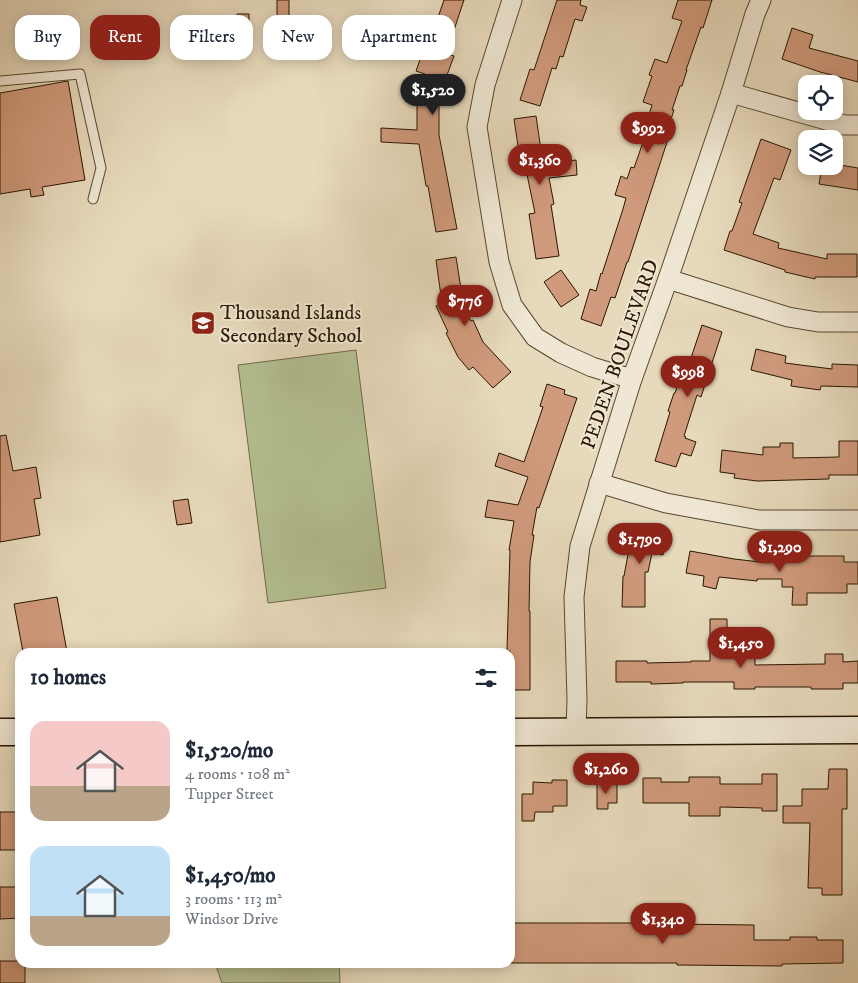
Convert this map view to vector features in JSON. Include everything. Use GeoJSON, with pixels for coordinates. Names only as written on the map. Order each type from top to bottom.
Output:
{"type":"FeatureCollection","features":[{"type":"Feature","properties":{"kind":"street"},"geometry":{"type":"LineString","coordinates":[[512,0],[485,85],[477,127],[498,262],[512,305],[535,338],[561,353],[592,367],[632,379]]}},
{"type":"Feature","properties":{"kind":"street","name":"PEDEN BOULEVARD"},"geometry":{"type":"LineString","coordinates":[[576,732],[574,597],[580,546],[632,379],[668,279],[761,0]]}},
{"type":"Feature","properties":{"kind":"street"},"geometry":{"type":"LineString","coordinates":[[731,93],[844,125],[858,125]]}},
{"type":"Feature","properties":{"kind":"street"},"geometry":{"type":"LineString","coordinates":[[668,279],[788,317],[818,322],[858,322]]}},
{"type":"Feature","properties":{"kind":"street"},"geometry":{"type":"LineString","coordinates":[[599,483],[666,503],[759,520],[858,520]]}},
{"type":"Feature","properties":{"kind":"street"},"geometry":{"type":"LineString","coordinates":[[515,732],[858,730]]}},
{"type":"Feature","properties":{"kind":"street"},"geometry":{"type":"LineString","coordinates":[[0,732],[15,732]]}},
{"type":"Feature","properties":{"kind":"lane"},"geometry":{"type":"LineString","coordinates":[[0,81],[80,74],[101,168],[93,199]]}},
{"type":"Feature","properties":{"kind":"green space"},"geometry":{"type":"Polygon","coordinates":[[[356,350],[386,588],[268,603],[238,365],[356,350]]]}},
{"type":"Feature","properties":{"kind":"green space"},"geometry":{"type":"Polygon","coordinates":[[[217,968],[339,968],[340,983],[222,983],[217,968]]]}},
{"type":"Feature","properties":{"kind":"building"},"geometry":{"type":"Polygon","coordinates":[[[277,0],[289,0],[289,15],[277,15],[277,0]]]}},
{"type":"Feature","properties":{"kind":"building"},"geometry":{"type":"Polygon","coordinates":[[[444,0],[464,0],[455,27],[455,15],[439,15],[444,0]]]}},
{"type":"Feature","properties":{"kind":"building"},"geometry":{"type":"Polygon","coordinates":[[[557,0],[581,0],[580,5],[587,7],[582,21],[575,19],[563,57],[560,56],[556,69],[552,68],[540,106],[520,100],[530,69],[534,70],[557,0]]]}},
{"type":"Feature","properties":{"kind":"building"},"geometry":{"type":"Polygon","coordinates":[[[678,0],[712,0],[672,110],[674,110],[667,131],[670,133],[628,262],[615,298],[611,297],[601,326],[581,319],[590,289],[596,291],[623,209],[626,198],[615,195],[621,176],[627,179],[631,167],[634,168],[650,122],[647,121],[652,105],[643,102],[652,76],[649,75],[655,59],[667,63],[682,21],[672,18],[678,0]]]}},
{"type":"Feature","properties":{"kind":"building"},"geometry":{"type":"Polygon","coordinates":[[[792,28],[813,35],[809,48],[858,61],[858,82],[843,78],[843,75],[831,75],[782,59],[792,28]]]}},
{"type":"Feature","properties":{"kind":"building"},"geometry":{"type":"Polygon","coordinates":[[[420,60],[453,60],[439,97],[439,135],[457,229],[436,232],[419,144],[381,142],[381,128],[417,130],[417,96],[425,74],[416,71],[420,60]]]}},
{"type":"Feature","properties":{"kind":"building"},"geometry":{"type":"Polygon","coordinates":[[[68,81],[85,180],[42,187],[44,195],[31,197],[30,189],[0,194],[0,93],[68,81]]]}},
{"type":"Feature","properties":{"kind":"building"},"geometry":{"type":"Polygon","coordinates":[[[536,116],[543,164],[576,160],[577,175],[549,178],[554,204],[551,205],[559,256],[536,259],[529,214],[535,213],[525,165],[521,166],[514,119],[536,116]]]}},
{"type":"Feature","properties":{"kind":"building"},"geometry":{"type":"Polygon","coordinates":[[[761,139],[791,150],[780,180],[774,178],[753,234],[779,243],[778,248],[827,259],[827,254],[857,254],[857,277],[815,277],[815,279],[785,272],[785,270],[724,250],[742,203],[739,202],[761,139]]]}},
{"type":"Feature","properties":{"kind":"building"},"geometry":{"type":"Polygon","coordinates":[[[843,166],[858,168],[858,190],[819,184],[820,175],[843,175],[843,166]]]}},
{"type":"Feature","properties":{"kind":"building"},"geometry":{"type":"Polygon","coordinates":[[[456,257],[461,289],[456,289],[471,321],[473,320],[483,342],[511,372],[493,388],[473,367],[469,370],[458,357],[446,333],[448,332],[436,306],[442,303],[436,260],[456,257]]]}},
{"type":"Feature","properties":{"kind":"building"},"geometry":{"type":"Polygon","coordinates":[[[561,270],[579,295],[561,307],[544,282],[561,270]]]}},
{"type":"Feature","properties":{"kind":"building"},"geometry":{"type":"Polygon","coordinates":[[[702,325],[722,332],[701,397],[697,395],[684,436],[696,442],[691,456],[681,453],[676,467],[655,461],[674,393],[687,357],[691,358],[702,325]]]}},
{"type":"Feature","properties":{"kind":"building"},"geometry":{"type":"Polygon","coordinates":[[[756,349],[786,356],[785,363],[832,369],[832,364],[858,365],[858,387],[821,386],[820,390],[791,386],[792,380],[751,370],[756,349]]]}},
{"type":"Feature","properties":{"kind":"building"},"geometry":{"type":"Polygon","coordinates":[[[547,384],[565,390],[564,394],[577,398],[539,508],[537,507],[530,562],[530,690],[515,690],[515,648],[507,648],[509,550],[514,521],[485,517],[488,500],[518,505],[528,477],[495,466],[499,453],[524,462],[543,407],[540,406],[547,384]]]}},
{"type":"Feature","properties":{"kind":"building"},"geometry":{"type":"Polygon","coordinates":[[[6,435],[13,471],[36,467],[41,498],[34,499],[40,535],[0,542],[0,436],[6,435]]]}},
{"type":"Feature","properties":{"kind":"building"},"geometry":{"type":"Polygon","coordinates":[[[839,441],[858,441],[858,475],[829,475],[829,479],[757,481],[734,478],[735,474],[720,472],[722,450],[763,455],[763,447],[780,447],[780,443],[793,443],[793,458],[839,457],[839,441]]]}},
{"type":"Feature","properties":{"kind":"building"},"geometry":{"type":"Polygon","coordinates":[[[188,499],[192,523],[177,525],[173,501],[188,499]]]}},
{"type":"Feature","properties":{"kind":"building"},"geometry":{"type":"Polygon","coordinates":[[[633,527],[667,536],[663,555],[652,553],[648,572],[645,572],[645,607],[622,607],[623,576],[633,527]]]}},
{"type":"Feature","properties":{"kind":"building"},"geometry":{"type":"Polygon","coordinates":[[[690,551],[769,563],[769,556],[844,556],[844,562],[858,562],[858,584],[847,584],[847,593],[807,593],[807,605],[792,605],[793,587],[782,587],[782,579],[757,579],[757,581],[719,577],[716,589],[703,586],[704,576],[686,573],[690,551]]]}},
{"type":"Feature","properties":{"kind":"building"},"geometry":{"type":"Polygon","coordinates":[[[57,597],[66,648],[22,648],[14,604],[57,597]]]}},
{"type":"Feature","properties":{"kind":"building"},"geometry":{"type":"Polygon","coordinates":[[[710,619],[727,619],[727,655],[755,655],[755,665],[825,664],[825,654],[843,654],[843,662],[858,661],[858,683],[843,683],[843,689],[755,687],[755,689],[734,689],[734,682],[651,684],[651,682],[616,682],[616,661],[647,661],[647,663],[710,661],[710,619]]]}},
{"type":"Feature","properties":{"kind":"building"},"geometry":{"type":"Polygon","coordinates":[[[829,769],[847,769],[847,809],[842,809],[842,895],[822,895],[822,888],[808,888],[810,823],[783,823],[783,806],[802,806],[802,789],[828,789],[829,769]]]}},
{"type":"Feature","properties":{"kind":"building"},"geometry":{"type":"Polygon","coordinates":[[[762,774],[777,774],[777,811],[762,811],[762,808],[720,807],[720,816],[689,816],[689,803],[643,803],[643,778],[661,778],[661,782],[689,782],[689,777],[720,777],[720,784],[762,784],[762,774]]]}},
{"type":"Feature","properties":{"kind":"building"},"geometry":{"type":"Polygon","coordinates":[[[552,780],[567,780],[567,806],[553,806],[553,812],[535,812],[534,821],[522,821],[522,794],[533,794],[533,782],[552,783],[552,780]]]}},
{"type":"Feature","properties":{"kind":"building"},"geometry":{"type":"Polygon","coordinates":[[[617,783],[617,803],[608,803],[608,809],[597,809],[597,784],[617,783]]]}},
{"type":"Feature","properties":{"kind":"building"},"geometry":{"type":"Polygon","coordinates":[[[0,812],[15,812],[15,850],[0,850],[0,812]]]}},
{"type":"Feature","properties":{"kind":"building"},"geometry":{"type":"Polygon","coordinates":[[[0,887],[15,887],[15,918],[0,919],[0,887]]]}},
{"type":"Feature","properties":{"kind":"building"},"geometry":{"type":"Polygon","coordinates":[[[515,923],[754,925],[754,940],[790,940],[790,937],[817,937],[817,940],[843,940],[843,963],[782,964],[782,966],[677,965],[677,963],[515,963],[515,923]]]}},
{"type":"Feature","properties":{"kind":"building"},"geometry":{"type":"Polygon","coordinates":[[[0,961],[15,961],[15,968],[25,968],[25,983],[0,983],[0,961]]]}},
{"type":"Feature","properties":{"kind":"place","name":"Thousand Islands Secondary School"},"geometry":{"type":"Point","coordinates":[203,323]}}]}
